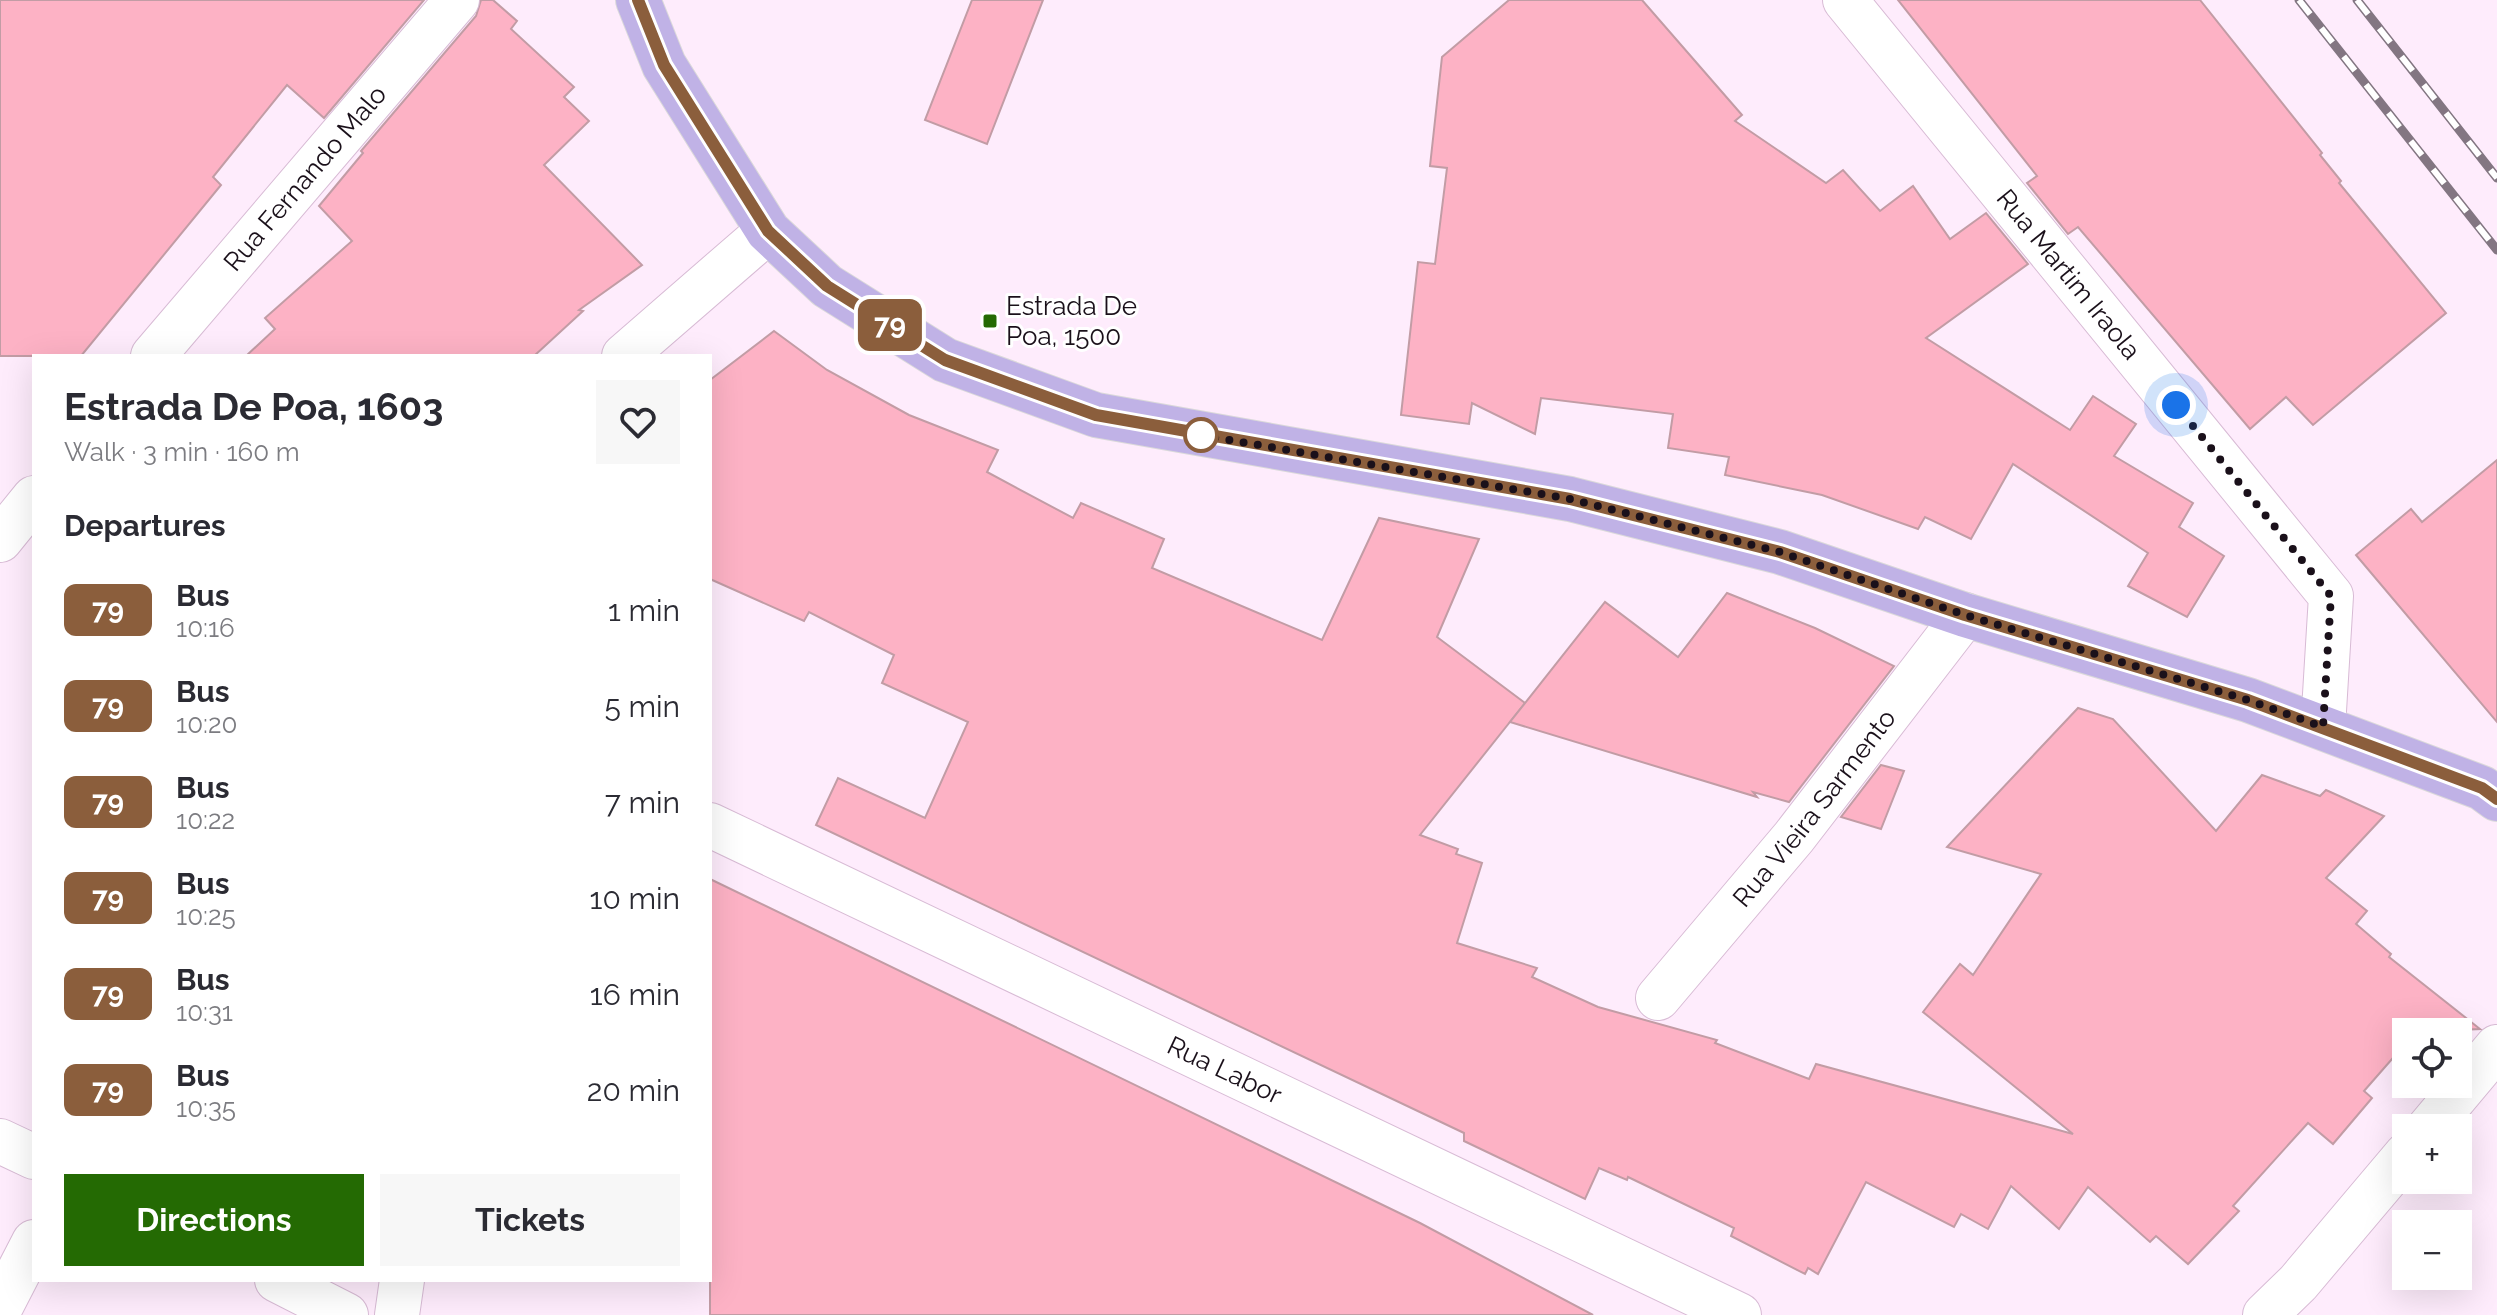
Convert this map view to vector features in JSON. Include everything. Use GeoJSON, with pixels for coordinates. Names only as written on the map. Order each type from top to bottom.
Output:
{"type":"FeatureCollection","features":[{"type":"Feature","properties":{"kind":"main road"},"geometry":{"type":"LineString","coordinates":[[638,0],[664,65],[768,231],[827,286],[945,360],[1096,415],[1570,499],[1780,552],[1965,615],[2248,700],[2482,788],[2497,799]]}},
{"type":"Feature","properties":{"kind":"street","name":"Rua Fernando Malo"},"geometry":{"type":"LineString","coordinates":[[155,354],[457,0]]}},
{"type":"Feature","properties":{"kind":"street","name":"Rua Martim Iraola"},"geometry":{"type":"LineString","coordinates":[[1845,0],[2331,596],[2323,727]]}},
{"type":"Feature","properties":{"kind":"street"},"geometry":{"type":"LineString","coordinates":[[626,354],[768,231]]}},
{"type":"Feature","properties":{"kind":"street"},"geometry":{"type":"LineString","coordinates":[[0,540],[32,500]]}},
{"type":"Feature","properties":{"kind":"street","name":"Rua Vieira Sarmento"},"geometry":{"type":"LineString","coordinates":[[1658,998],[1794,837],[1965,615]]}},
{"type":"Feature","properties":{"kind":"street","name":"Rua Labor"},"geometry":{"type":"LineString","coordinates":[[712,826],[1739,1315]]}},
{"type":"Feature","properties":{"kind":"street"},"geometry":{"type":"LineString","coordinates":[[2441,1114],[2497,1047]]}},
{"type":"Feature","properties":{"kind":"street"},"geometry":{"type":"LineString","coordinates":[[0,1141],[32,1156]]}},
{"type":"Feature","properties":{"kind":"street"},"geometry":{"type":"LineString","coordinates":[[2265,1315],[2298,1283],[2392,1172]]}},
{"type":"Feature","properties":{"kind":"street"},"geometry":{"type":"LineString","coordinates":[[0,1308],[32,1246]]}},
{"type":"Feature","properties":{"kind":"street"},"geometry":{"type":"LineString","coordinates":[[281,1282],[346,1315]]}},
{"type":"Feature","properties":{"kind":"street"},"geometry":{"type":"LineString","coordinates":[[397,1315],[402,1282]]}},
{"type":"Feature","properties":{"kind":"building"},"geometry":{"type":"Polygon","coordinates":[[[0,0],[424,0],[324,118],[287,85],[213,177],[221,185],[83,354],[0,356],[0,0]]]}},
{"type":"Feature","properties":{"kind":"building"},"geometry":{"type":"Polygon","coordinates":[[[481,0],[493,0],[517,21],[511,29],[574,87],[564,97],[589,121],[544,165],[642,265],[579,310],[583,311],[536,354],[248,354],[275,329],[265,318],[352,241],[319,206],[363,153],[361,151],[476,16],[481,0]]]}},
{"type":"Feature","properties":{"kind":"building"},"geometry":{"type":"Polygon","coordinates":[[[972,0],[1043,0],[987,144],[925,120],[972,0]]]}},
{"type":"Feature","properties":{"kind":"building"},"geometry":{"type":"Polygon","coordinates":[[[1509,0],[1642,0],[1742,115],[1735,121],[1826,183],[1843,170],[1880,211],[1913,186],[1950,239],[1986,213],[2028,264],[1926,338],[2070,430],[2093,396],[2136,424],[2114,456],[2193,503],[2179,527],[2224,556],[2187,617],[2128,586],[2148,553],[2013,464],[1971,539],[1925,517],[1918,529],[1822,495],[1725,475],[1729,457],[1668,448],[1673,414],[1541,398],[1535,434],[1472,403],[1469,424],[1401,415],[1418,262],[1435,264],[1447,168],[1430,166],[1442,57],[1509,0]]]}},
{"type":"Feature","properties":{"kind":"building"},"geometry":{"type":"Polygon","coordinates":[[[1898,0],[2200,0],[2322,153],[2320,155],[2341,181],[2339,183],[2446,313],[2313,425],[2286,397],[2250,429],[2078,227],[2068,234],[2027,183],[2037,176],[1898,0]]]}},
{"type":"Feature","properties":{"kind":"building"},"geometry":{"type":"Polygon","coordinates":[[[774,331],[827,370],[909,415],[998,450],[987,472],[1073,518],[1081,503],[1164,539],[1152,568],[1322,640],[1379,518],[1479,539],[1437,637],[1525,703],[1420,835],[1458,849],[1456,854],[1482,863],[1457,943],[1537,968],[1532,977],[1598,1007],[1717,1040],[1715,1043],[1809,1079],[1816,1064],[2073,1134],[1923,1012],[1960,964],[1973,975],[2041,874],[1947,847],[2078,708],[2113,719],[2216,831],[2262,775],[2320,796],[2326,790],[2384,816],[2326,878],[2367,911],[2356,924],[2391,954],[2389,957],[2466,1018],[2392,1018],[2392,1059],[2364,1091],[2372,1098],[2333,1144],[2308,1123],[2233,1206],[2239,1211],[2188,1264],[2156,1236],[2150,1242],[2088,1187],[2059,1229],[2011,1186],[1988,1229],[1961,1214],[1954,1227],[1866,1182],[1818,1274],[1808,1268],[1805,1274],[1731,1236],[1734,1228],[1628,1177],[1627,1180],[1599,1168],[1585,1199],[1464,1141],[1464,1133],[816,825],[838,778],[925,818],[968,722],[882,683],[894,655],[809,612],[804,621],[712,580],[712,378],[774,331]]]}},
{"type":"Feature","properties":{"kind":"building"},"geometry":{"type":"Polygon","coordinates":[[[2497,460],[2497,722],[2356,555],[2411,509],[2422,522],[2497,460]]]}},
{"type":"Feature","properties":{"kind":"building"},"geometry":{"type":"Polygon","coordinates":[[[1727,593],[1815,628],[1894,666],[1789,802],[1753,792],[1757,797],[1510,722],[1605,602],[1678,657],[1727,593]]]}},
{"type":"Feature","properties":{"kind":"building"},"geometry":{"type":"Polygon","coordinates":[[[1881,765],[1904,771],[1881,829],[1841,817],[1881,765]]]}},
{"type":"Feature","properties":{"kind":"building"},"geometry":{"type":"Polygon","coordinates":[[[712,880],[1420,1223],[1593,1315],[710,1315],[712,880]]]}},
{"type":"Feature","properties":{"kind":"railway"},"geometry":{"type":"LineString","coordinates":[[2299,0],[2497,250]]}},
{"type":"Feature","properties":{"kind":"railway"},"geometry":{"type":"LineString","coordinates":[[2357,0],[2497,178]]}},
{"type":"Feature","properties":{"kind":"bus line","name":"79"},"geometry":{"type":"LineString","coordinates":[[638,0],[664,65],[768,231],[827,286],[945,360],[1096,415],[1570,499],[1780,552],[1965,615],[2248,700],[2482,788],[2497,799]]}},
{"type":"Feature","properties":{"kind":"place","name":"Estrada De Poa, 1500"},"geometry":{"type":"Point","coordinates":[990,321]}},
{"type":"Feature","properties":{"kind":"route"},"geometry":{"type":"LineString","coordinates":[[1201,435],[1570,499],[1780,552],[1965,615],[2248,700],[2323,727],[2331,596],[2176,405]]}}]}
